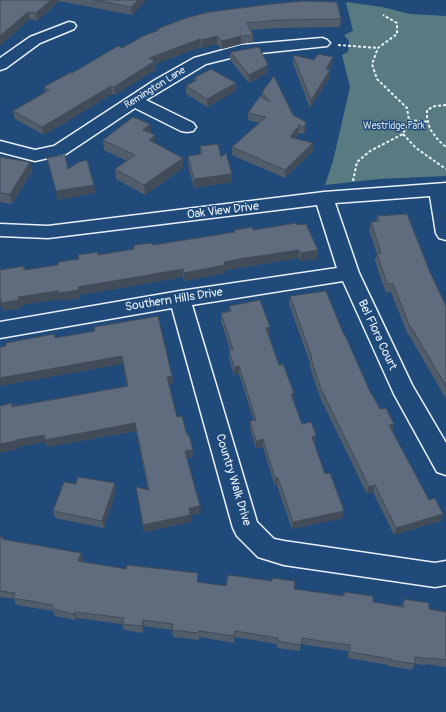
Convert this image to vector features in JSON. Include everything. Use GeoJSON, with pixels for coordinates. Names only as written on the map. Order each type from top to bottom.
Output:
{"type":"FeatureCollection","features":[{"type":"Feature","properties":{"kind":"street"},"geometry":{"type":"LineString","coordinates":[[0,65],[35,40],[69,26]]}},
{"type":"Feature","properties":{"kind":"street","name":"Remington Lane"},"geometry":{"type":"LineString","coordinates":[[0,146],[35,156],[60,150],[162,83],[200,62],[241,50],[322,43]]}},
{"type":"Feature","properties":{"kind":"street"},"geometry":{"type":"LineString","coordinates":[[136,101],[187,127]]}},
{"type":"Feature","properties":{"kind":"street"},"geometry":{"type":"LineString","coordinates":[[442,189],[446,233]]}},
{"type":"Feature","properties":{"kind":"street","name":"Oak View Drive"},"geometry":{"type":"LineString","coordinates":[[0,230],[48,232],[324,198],[442,189]]}},
{"type":"Feature","properties":{"kind":"street","name":"Bel Flora Court"},"geometry":{"type":"LineString","coordinates":[[324,198],[349,273],[402,388],[446,465]]}},
{"type":"Feature","properties":{"kind":"street","name":"Southern Hills Drive"},"geometry":{"type":"LineString","coordinates":[[0,330],[180,298],[349,273]]}},
{"type":"Feature","properties":{"kind":"street","name":"Country Walk Drive"},"geometry":{"type":"LineString","coordinates":[[180,298],[246,528],[268,548],[284,553],[435,575],[446,573]]}},
{"type":"Feature","properties":{"kind":"path"},"geometry":{"type":"LineString","coordinates":[[353,182],[357,162],[370,151],[403,134],[409,120],[407,108],[377,79],[372,64],[378,48],[397,34],[397,23],[383,15]]}},
{"type":"Feature","properties":{"kind":"path"},"geometry":{"type":"LineString","coordinates":[[322,43],[378,48]]}},
{"type":"Feature","properties":{"kind":"path"},"geometry":{"type":"LineString","coordinates":[[446,105],[435,106],[427,110],[430,129],[439,141],[446,147]]}},
{"type":"Feature","properties":{"kind":"path"},"geometry":{"type":"LineString","coordinates":[[409,120],[428,122]]}},
{"type":"Feature","properties":{"kind":"path"},"geometry":{"type":"LineString","coordinates":[[403,134],[416,148],[446,168]]}},
{"type":"Feature","properties":{"kind":"green space","name":"Westridge Park"},"geometry":{"type":"Polygon","coordinates":[[[346,2],[382,7],[410,14],[446,16],[446,176],[379,179],[325,185],[333,161],[350,87],[342,55],[348,52],[349,41],[344,35],[353,31],[346,2]]]}},
{"type":"Feature","properties":{"kind":"building"},"geometry":{"type":"Polygon","coordinates":[[[0,0],[51,0],[36,13],[28,12],[0,36],[0,0]]]}},
{"type":"Feature","properties":{"kind":"building"},"geometry":{"type":"Polygon","coordinates":[[[95,0],[138,0],[131,7],[95,0]]]}},
{"type":"Feature","properties":{"kind":"building"},"geometry":{"type":"Polygon","coordinates":[[[302,1],[337,2],[341,19],[279,20],[247,23],[253,35],[241,36],[222,41],[217,36],[202,40],[200,39],[149,58],[155,61],[114,87],[111,86],[42,127],[13,111],[49,90],[44,87],[71,72],[72,73],[118,46],[122,48],[143,36],[159,30],[157,29],[186,18],[209,12],[302,1]]]}},
{"type":"Feature","properties":{"kind":"building"},"geometry":{"type":"Polygon","coordinates":[[[259,47],[268,65],[249,75],[230,52],[259,47]]]}},
{"type":"Feature","properties":{"kind":"building"},"geometry":{"type":"Polygon","coordinates":[[[318,54],[333,57],[326,69],[330,70],[311,100],[293,55],[314,60],[318,54]]]}},
{"type":"Feature","properties":{"kind":"building"},"geometry":{"type":"Polygon","coordinates":[[[211,69],[236,83],[207,99],[186,86],[197,80],[194,78],[211,69]]]}},
{"type":"Feature","properties":{"kind":"building"},"geometry":{"type":"Polygon","coordinates":[[[274,76],[293,115],[306,122],[304,127],[298,125],[299,127],[290,137],[313,143],[285,170],[232,147],[266,117],[248,113],[260,96],[270,102],[262,92],[274,76]]]}},
{"type":"Feature","properties":{"kind":"building"},"geometry":{"type":"Polygon","coordinates":[[[133,117],[150,124],[143,130],[155,135],[149,140],[183,158],[144,185],[115,169],[135,155],[103,140],[133,117]]]}},
{"type":"Feature","properties":{"kind":"building"},"geometry":{"type":"Polygon","coordinates":[[[218,144],[221,157],[226,153],[232,174],[194,179],[188,156],[202,154],[200,146],[218,144]]]}},
{"type":"Feature","properties":{"kind":"building"},"geometry":{"type":"Polygon","coordinates":[[[65,155],[68,169],[79,162],[87,160],[94,185],[56,191],[47,158],[65,155]]]}},
{"type":"Feature","properties":{"kind":"building"},"geometry":{"type":"Polygon","coordinates":[[[0,157],[30,162],[10,194],[0,193],[0,157]]]}},
{"type":"Feature","properties":{"kind":"building"},"geometry":{"type":"Polygon","coordinates":[[[407,214],[430,272],[446,306],[446,386],[410,327],[393,284],[387,284],[377,253],[381,253],[371,222],[379,221],[377,216],[407,214]]]}},
{"type":"Feature","properties":{"kind":"building"},"geometry":{"type":"Polygon","coordinates":[[[296,223],[297,225],[306,224],[318,250],[301,253],[299,250],[239,259],[224,262],[225,265],[184,273],[183,269],[78,287],[79,290],[59,293],[58,291],[18,297],[19,300],[1,303],[0,270],[24,266],[24,270],[58,265],[58,262],[79,259],[78,255],[98,252],[98,255],[134,249],[134,245],[152,243],[153,245],[235,232],[234,230],[252,227],[253,230],[296,223]]]}},
{"type":"Feature","properties":{"kind":"building"},"geometry":{"type":"Polygon","coordinates":[[[326,291],[371,394],[380,409],[386,408],[394,424],[389,425],[429,500],[435,498],[443,514],[396,528],[375,485],[369,487],[321,389],[311,359],[312,358],[290,296],[326,291]]]}},
{"type":"Feature","properties":{"kind":"building"},"geometry":{"type":"Polygon","coordinates":[[[260,300],[270,327],[266,328],[279,365],[283,364],[294,393],[291,394],[302,424],[311,422],[316,435],[312,437],[325,474],[330,473],[344,511],[293,522],[278,478],[275,478],[263,439],[256,441],[250,421],[256,420],[239,366],[234,367],[229,350],[233,350],[221,313],[231,311],[229,306],[260,300]]]}},
{"type":"Feature","properties":{"kind":"building"},"geometry":{"type":"Polygon","coordinates":[[[158,316],[172,376],[167,377],[177,417],[182,416],[193,450],[185,451],[200,506],[189,508],[190,515],[143,525],[136,487],[149,490],[135,423],[45,440],[44,435],[0,444],[0,406],[12,403],[12,407],[128,386],[122,356],[0,378],[0,347],[6,346],[6,343],[54,334],[55,338],[95,331],[94,327],[158,316]]]}},
{"type":"Feature","properties":{"kind":"building"},"geometry":{"type":"Polygon","coordinates":[[[78,477],[115,483],[102,521],[53,511],[64,482],[76,484],[78,477]]]}},
{"type":"Feature","properties":{"kind":"building"},"geometry":{"type":"Polygon","coordinates":[[[0,537],[3,537],[2,539],[81,553],[78,561],[126,569],[127,565],[198,573],[197,582],[226,586],[228,575],[272,581],[272,578],[295,581],[294,589],[344,596],[344,592],[373,596],[373,602],[404,607],[404,599],[429,603],[429,609],[446,612],[446,660],[415,657],[415,664],[350,652],[350,645],[302,638],[301,645],[277,641],[278,638],[235,631],[234,636],[199,631],[198,633],[172,630],[173,624],[143,620],[142,626],[122,624],[124,618],[75,612],[74,614],[52,609],[53,605],[13,598],[15,593],[0,591],[0,537]]]}}]}
